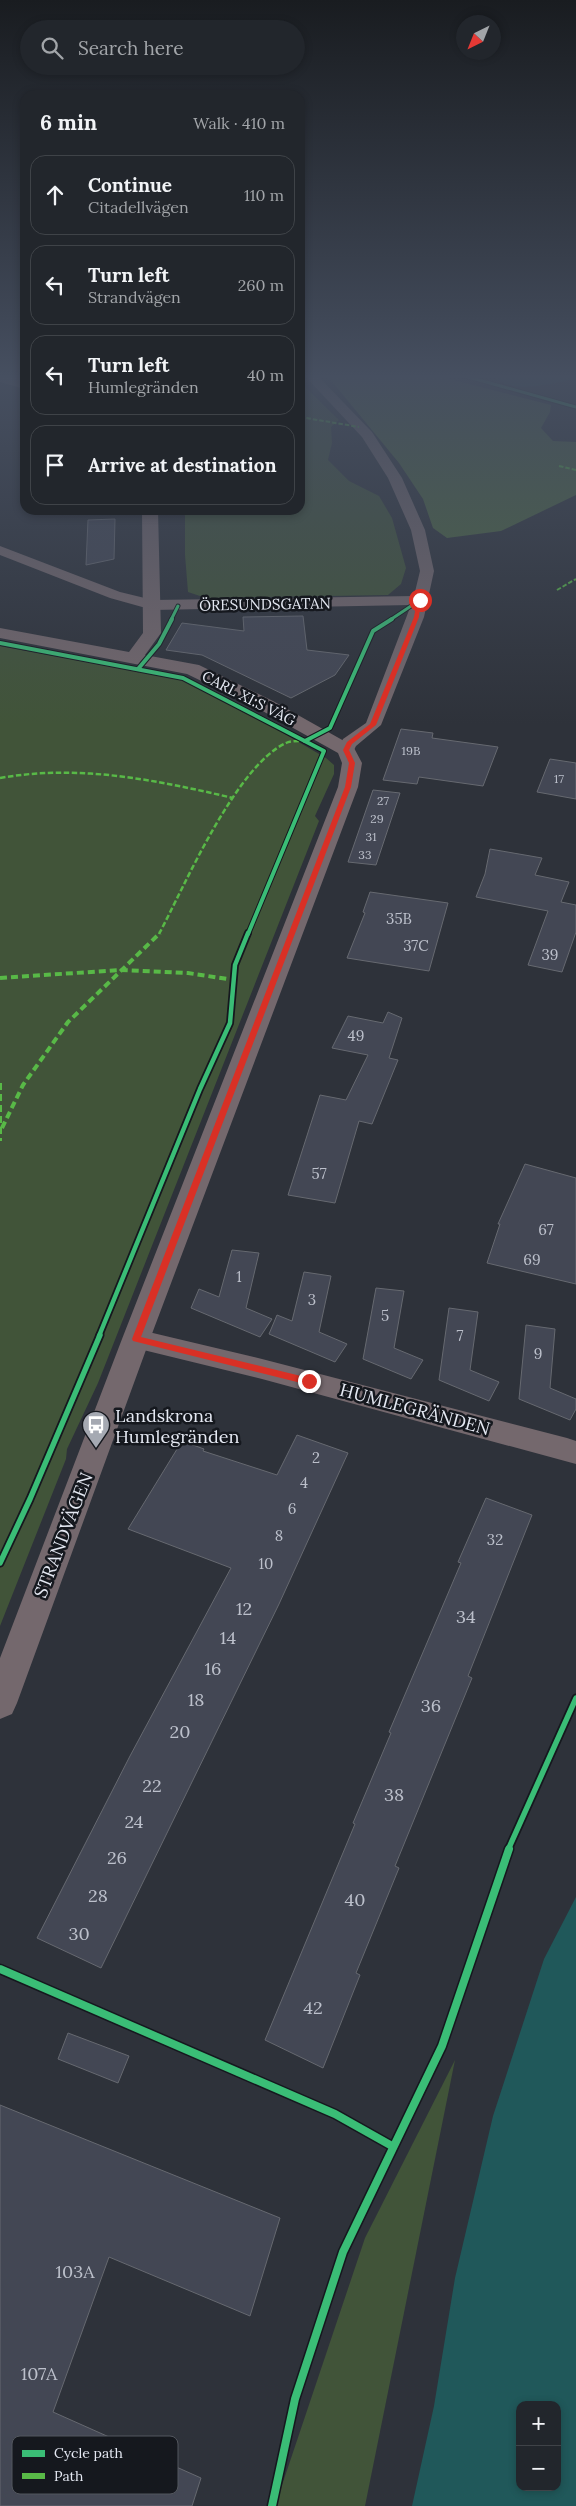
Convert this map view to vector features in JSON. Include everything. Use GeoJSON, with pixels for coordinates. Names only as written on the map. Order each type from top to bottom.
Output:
{"type":"FeatureCollection","features":[{"type":"Feature","properties":{"kind":"street"},"geometry":{"type":"LineString","coordinates":[[346,750],[349,743],[373,725],[416,617],[427,571],[418,530],[400,490]]}},
{"type":"Feature","properties":{"kind":"street"},"geometry":{"type":"LineString","coordinates":[[134,658],[152,633],[150,515]]}},
{"type":"Feature","properties":{"kind":"street","name":"ÖRESUNDSGATAN"},"geometry":{"type":"LineString","coordinates":[[0,550],[115,595],[153,605],[420,600]]}},
{"type":"Feature","properties":{"kind":"street","name":"CARL XI:S VÄG"},"geometry":{"type":"LineString","coordinates":[[0,634],[192,669],[346,750]]}},
{"type":"Feature","properties":{"kind":"street","name":"STRANDVÄGEN"},"geometry":{"type":"LineString","coordinates":[[0,1703],[136,1339],[348,787],[352,763],[346,750]]}},
{"type":"Feature","properties":{"kind":"street","name":"HUMLEGRÄNDEN"},"geometry":{"type":"LineString","coordinates":[[136,1339],[262,1369],[567,1449],[576,1454]]}},
{"type":"Feature","properties":{"kind":"shaded area"},"geometry":{"type":"Polygon","coordinates":[[[305,490],[367,490],[379,496],[392,518],[406,568],[401,584],[388,595],[206,598],[188,592],[185,555],[185,515],[305,515],[305,490]]]}},
{"type":"Feature","properties":{"kind":"shaded area"},"geometry":{"type":"Polygon","coordinates":[[[417,490],[576,490],[576,495],[501,531],[447,538],[433,528],[423,499],[417,490]]]}},
{"type":"Feature","properties":{"kind":"shaded area"},"geometry":{"type":"Polygon","coordinates":[[[0,646],[183,680],[247,712],[326,758],[334,765],[334,774],[315,816],[319,821],[98,1383],[67,1449],[66,1459],[0,1626],[0,646]]]}},
{"type":"Feature","properties":{"kind":"shaded area"},"geometry":{"type":"Polygon","coordinates":[[[576,1897],[576,2506],[412,2506],[434,2406],[455,2278],[493,2116],[544,1959],[576,1897]]]}},
{"type":"Feature","properties":{"kind":"shaded area"},"geometry":{"type":"Polygon","coordinates":[[[455,2060],[365,2506],[275,2506],[365,2238],[455,2060]]]}},
{"type":"Feature","properties":{"kind":"building"},"geometry":{"type":"Polygon","coordinates":[[[115,519],[114,559],[86,565],[88,520],[115,519]]]}},
{"type":"Feature","properties":{"kind":"building"},"geometry":{"type":"Polygon","coordinates":[[[303,616],[307,650],[349,655],[335,675],[291,698],[202,655],[166,650],[182,623],[244,631],[243,617],[303,616]]]}},
{"type":"Feature","properties":{"kind":"building"},"geometry":{"type":"Polygon","coordinates":[[[401,729],[433,733],[432,738],[498,747],[483,786],[419,777],[417,784],[383,780],[401,729]]]}},
{"type":"Feature","properties":{"kind":"building"},"geometry":{"type":"Polygon","coordinates":[[[550,759],[576,763],[576,799],[537,792],[550,759]]]}},
{"type":"Feature","properties":{"kind":"building"},"geometry":{"type":"Polygon","coordinates":[[[373,790],[400,793],[376,865],[348,862],[373,790]]]}},
{"type":"Feature","properties":{"kind":"building"},"geometry":{"type":"Polygon","coordinates":[[[490,849],[542,858],[535,875],[569,882],[561,902],[576,905],[576,932],[562,972],[528,965],[548,911],[476,897],[485,874],[490,849]]]}},
{"type":"Feature","properties":{"kind":"building"},"geometry":{"type":"Polygon","coordinates":[[[370,892],[448,903],[429,971],[347,958],[365,913],[363,912],[370,892]]]}},
{"type":"Feature","properties":{"kind":"building"},"geometry":{"type":"Polygon","coordinates":[[[388,1012],[402,1018],[389,1058],[398,1060],[372,1124],[359,1121],[335,1203],[288,1195],[320,1095],[346,1100],[368,1055],[332,1048],[348,1016],[383,1023],[388,1012]]]}},
{"type":"Feature","properties":{"kind":"building"},"geometry":{"type":"Polygon","coordinates":[[[525,1164],[576,1178],[576,1284],[487,1263],[500,1224],[498,1224],[525,1164]]]}},
{"type":"Feature","properties":{"kind":"building"},"geometry":{"type":"Polygon","coordinates":[[[232,1250],[259,1253],[246,1308],[272,1319],[260,1337],[191,1308],[199,1289],[219,1297],[232,1250]]]}},
{"type":"Feature","properties":{"kind":"building"},"geometry":{"type":"Polygon","coordinates":[[[304,1272],[331,1276],[319,1332],[347,1344],[335,1362],[269,1334],[277,1315],[292,1321],[304,1272]]]}},
{"type":"Feature","properties":{"kind":"building"},"geometry":{"type":"Polygon","coordinates":[[[376,1288],[404,1291],[394,1348],[423,1360],[411,1379],[363,1359],[376,1288]]]}},
{"type":"Feature","properties":{"kind":"building"},"geometry":{"type":"Polygon","coordinates":[[[449,1308],[478,1312],[470,1370],[499,1382],[489,1401],[439,1380],[449,1308]]]}},
{"type":"Feature","properties":{"kind":"building"},"geometry":{"type":"Polygon","coordinates":[[[526,1325],[555,1329],[550,1388],[576,1399],[576,1409],[570,1420],[519,1399],[526,1325]]]}},
{"type":"Feature","properties":{"kind":"building"},"geometry":{"type":"Polygon","coordinates":[[[297,1435],[348,1453],[279,1604],[101,1968],[37,1938],[130,1756],[231,1568],[128,1529],[182,1441],[204,1449],[203,1451],[277,1475],[297,1435]]]}},
{"type":"Feature","properties":{"kind":"building"},"geometry":{"type":"Polygon","coordinates":[[[486,1498],[532,1515],[468,1676],[472,1678],[395,1866],[399,1868],[356,1973],[360,1975],[323,2068],[265,2040],[355,1824],[353,1823],[391,1733],[389,1732],[461,1563],[458,1562],[486,1498]]]}},
{"type":"Feature","properties":{"kind":"building"},"geometry":{"type":"Polygon","coordinates":[[[68,2033],[129,2056],[118,2083],[58,2059],[68,2033]]]}},
{"type":"Feature","properties":{"kind":"building"},"geometry":{"type":"Polygon","coordinates":[[[0,2105],[280,2218],[250,2316],[109,2257],[53,2412],[107,2436],[12,2436],[12,2494],[178,2494],[178,2468],[201,2478],[192,2506],[0,2506],[0,2105]]]}},
{"type":"Feature","properties":{"kind":"marked path"},"geometry":{"type":"LineString","coordinates":[[557,590],[576,579]]}},
{"type":"Feature","properties":{"kind":"marked path"},"geometry":{"type":"LineString","coordinates":[[2,1128],[23,1085],[68,1022],[97,992],[159,935],[227,805],[247,778],[272,753],[287,742],[301,741]]}},
{"type":"Feature","properties":{"kind":"marked path"},"geometry":{"type":"LineString","coordinates":[[0,778],[27,773],[86,772],[177,785],[233,798]]}},
{"type":"Feature","properties":{"kind":"marked path"},"geometry":{"type":"LineString","coordinates":[[0,978],[120,970],[188,973],[234,980]]}},
{"type":"Feature","properties":{"kind":"marked path"},"geometry":{"type":"LineString","coordinates":[[0,1083],[0,1141]]}},
{"type":"Feature","properties":{"kind":"cycle path"},"geometry":{"type":"LineString","coordinates":[[305,741],[330,728],[373,631],[420,600]]}},
{"type":"Feature","properties":{"kind":"cycle path"},"geometry":{"type":"LineString","coordinates":[[138,669],[159,644],[178,606]]}},
{"type":"Feature","properties":{"kind":"cycle path"},"geometry":{"type":"LineString","coordinates":[[0,643],[183,678],[324,751],[235,965],[230,1023],[200,1089],[136,1250],[30,1499],[0,1563]]}},
{"type":"Feature","properties":{"kind":"cycle path"},"geometry":{"type":"LineString","coordinates":[[272,2506],[295,2399],[343,2252],[442,2046],[508,1850],[576,1698]]}},
{"type":"Feature","properties":{"kind":"cycle path"},"geometry":{"type":"LineString","coordinates":[[0,1969],[335,2114],[392,2146]]}},
{"type":"Feature","properties":{"kind":"place","name":"Landskrona Humlegränden"},"geometry":{"type":"Point","coordinates":[96,1449]}},
{"type":"Feature","properties":{"kind":"route"},"geometry":{"type":"LineString","coordinates":[[309,1381],[136,1339],[348,787],[352,774],[352,763],[346,750],[349,743],[373,725],[416,617],[420,600]]}}]}
